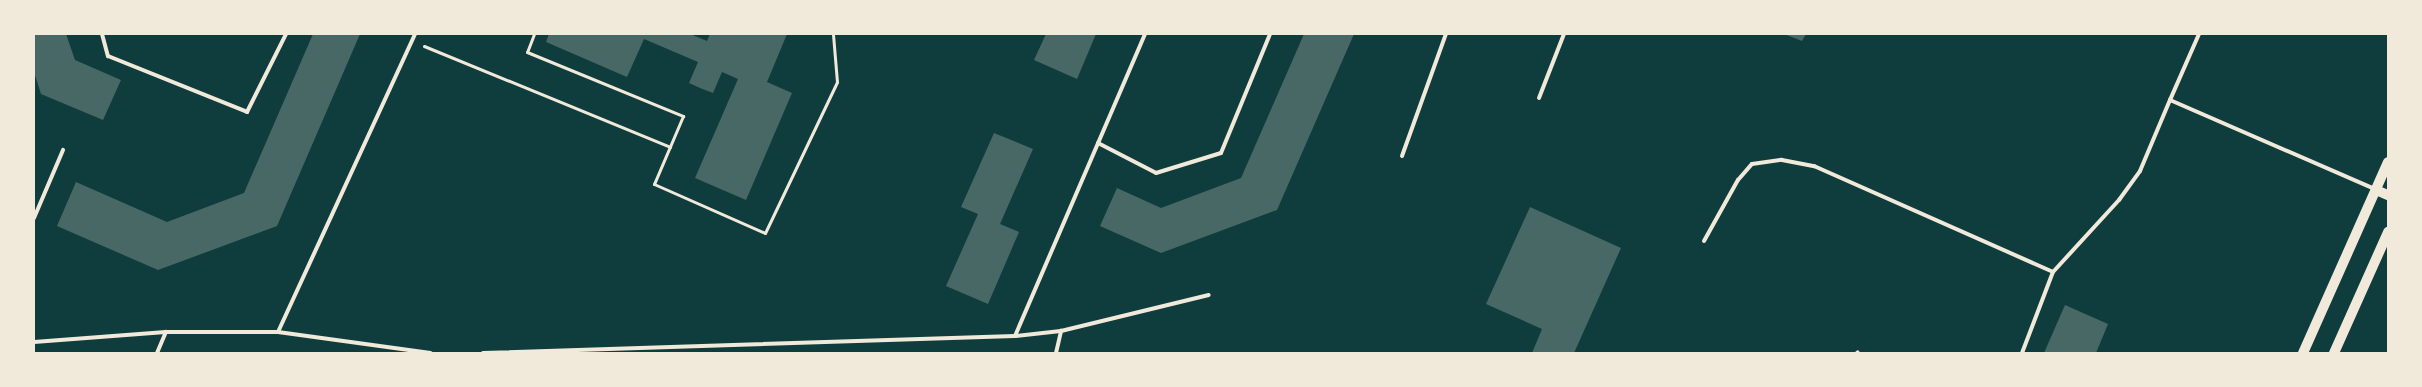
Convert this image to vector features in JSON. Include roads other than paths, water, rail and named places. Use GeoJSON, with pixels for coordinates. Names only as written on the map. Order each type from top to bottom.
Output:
{"type":"FeatureCollection","features":[{"type":"Feature","properties":{"kind":"main road"},"geometry":{"type":"LineString","coordinates":[[2303,353],[2388,162]]}},
{"type":"Feature","properties":{"kind":"main road"},"geometry":{"type":"LineString","coordinates":[[2376,190],[2388,195]]}},
{"type":"Feature","properties":{"kind":"main road"},"geometry":{"type":"LineString","coordinates":[[2334,353],[2388,232]]}},
{"type":"Feature","properties":{"kind":"lane"},"geometry":{"type":"LineString","coordinates":[[102,34],[108,56],[247,112],[286,34]]}},
{"type":"Feature","properties":{"kind":"lane"},"geometry":{"type":"LineString","coordinates":[[278,332],[415,34]]}},
{"type":"Feature","properties":{"kind":"lane"},"geometry":{"type":"LineString","coordinates":[[1015,336],[1145,34]]}},
{"type":"Feature","properties":{"kind":"lane"},"geometry":{"type":"LineString","coordinates":[[1098,143],[1156,173],[1221,153],[1270,34]]}},
{"type":"Feature","properties":{"kind":"lane"},"geometry":{"type":"LineString","coordinates":[[1402,156],[1446,34]]}},
{"type":"Feature","properties":{"kind":"lane"},"geometry":{"type":"LineString","coordinates":[[1539,98],[1564,34]]}},
{"type":"Feature","properties":{"kind":"lane"},"geometry":{"type":"LineString","coordinates":[[2022,353],[2054,272],[2119,200],[2140,171],[2199,34]]}},
{"type":"Feature","properties":{"kind":"lane"},"geometry":{"type":"LineString","coordinates":[[2170,100],[2376,190]]}},
{"type":"Feature","properties":{"kind":"lane"},"geometry":{"type":"LineString","coordinates":[[34,218],[63,150]]}},
{"type":"Feature","properties":{"kind":"lane"},"geometry":{"type":"LineString","coordinates":[[1704,241],[1738,180],[1752,164],[1782,160],[1814,166],[2054,272]]}},
{"type":"Feature","properties":{"kind":"lane"},"geometry":{"type":"LineString","coordinates":[[483,353],[1015,336],[1061,331],[1209,295]]}},
{"type":"Feature","properties":{"kind":"lane"},"geometry":{"type":"LineString","coordinates":[[1056,353],[1061,331]]}},
{"type":"Feature","properties":{"kind":"lane"},"geometry":{"type":"LineString","coordinates":[[157,353],[166,332]]}},
{"type":"Feature","properties":{"kind":"lane"},"geometry":{"type":"LineString","coordinates":[[34,342],[166,332],[278,332],[432,353]]}},
{"type":"Feature","properties":{"kind":"lane"},"geometry":{"type":"LineString","coordinates":[[664,353],[669,347]]}}]}
